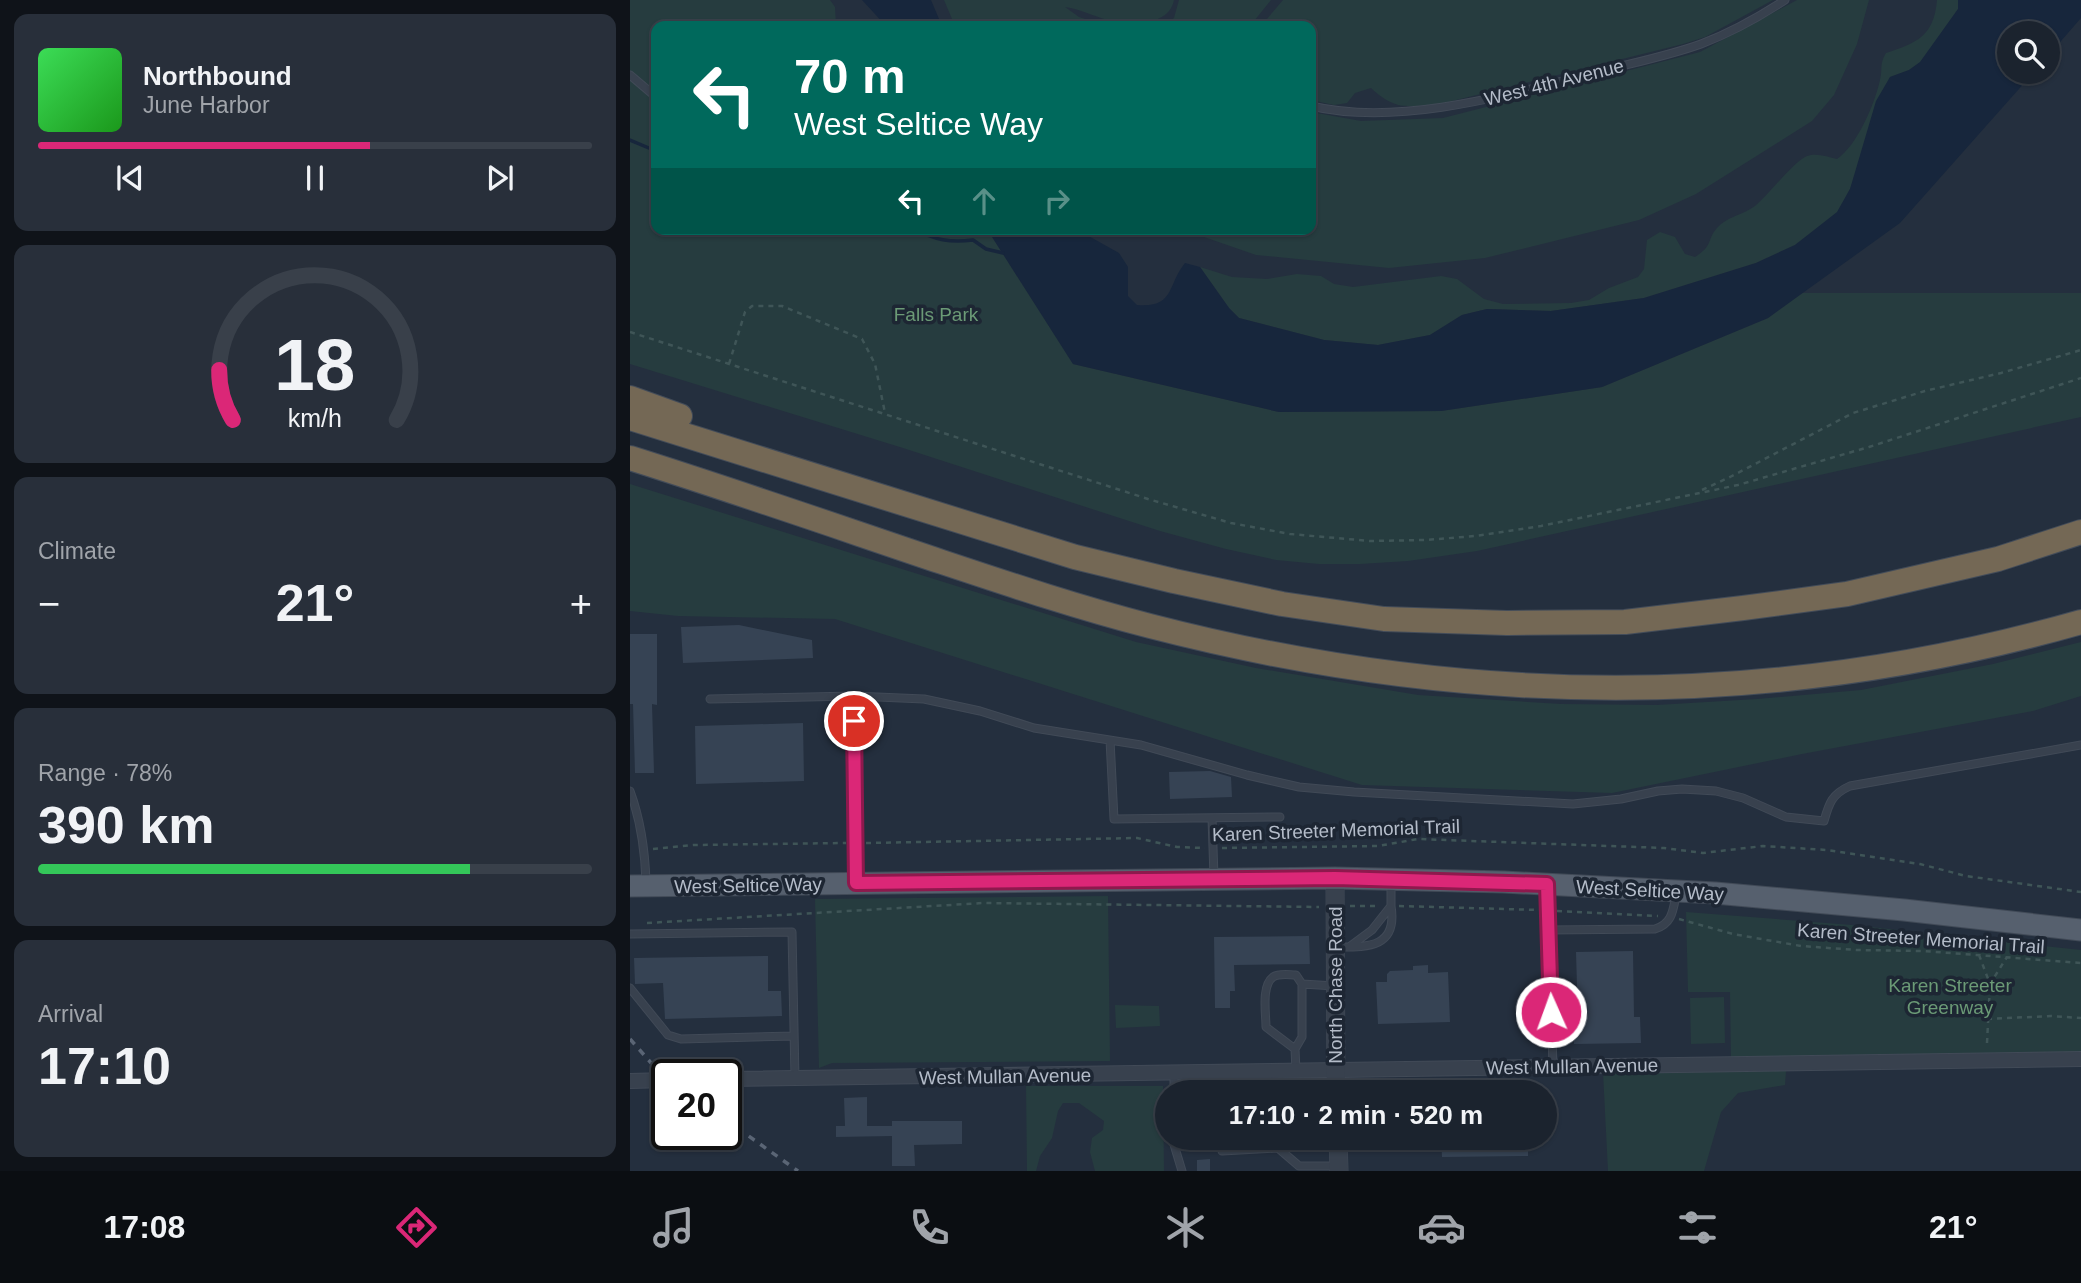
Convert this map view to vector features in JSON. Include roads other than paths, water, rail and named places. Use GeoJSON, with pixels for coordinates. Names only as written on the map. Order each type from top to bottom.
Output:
{"type":"FeatureCollection","features":[{"type":"Feature","properties":{"kind":"highway"},"geometry":{"type":"LineString","coordinates":[[630,398],[780,454],[876,494]]}},
{"type":"Feature","properties":{"kind":"highway"},"geometry":{"type":"LineString","coordinates":[[630,418],[1075,557],[1255,598],[1384,619],[1493,623],[1625,622],[1847,594],[1998,559],[2081,532]]}},
{"type":"Feature","properties":{"kind":"highway"},"geometry":{"type":"LineString","coordinates":[[630,458],[1030,591]]}},
{"type":"Feature","properties":{"kind":"highway"},"geometry":{"type":"LineString","coordinates":[[630,475],[1147,626],[1313,662],[1445,680],[1565,689],[1684,688],[1801,679],[1976,650],[2081,622]]}},
{"type":"Feature","properties":{"kind":"main road","name":"West Seltice Way"},"geometry":{"type":"LineString","coordinates":[[638,886],[1391,879],[1676,891],[1904,910],[2081,930]]}},
{"type":"Feature","properties":{"kind":"street","name":"North Chase Road"},"geometry":{"type":"LineString","coordinates":[[1335,878],[1334,906],[1342,947],[1335,986],[1335,1080]]}},
{"type":"Feature","properties":{"kind":"street","name":"West Mullan Avenue"},"geometry":{"type":"LineString","coordinates":[[742,1079],[2081,1059]]}},
{"type":"Feature","properties":{"kind":"street"},"geometry":{"type":"LineString","coordinates":[[630,1081],[651,1080]]}},
{"type":"Feature","properties":{"kind":"street"},"geometry":{"type":"LineString","coordinates":[[1338,1150],[1339,1169]]}},
{"type":"Feature","properties":{"kind":"lane","name":"West 4th Avenue"},"geometry":{"type":"LineString","coordinates":[[1316,107],[1361,112],[1437,110],[1555,83],[1700,44],[1757,17],[1785,0]]}},
{"type":"Feature","properties":{"kind":"lane"},"geometry":{"type":"LineString","coordinates":[[630,75],[651,93]]}},
{"type":"Feature","properties":{"kind":"lane"},"geometry":{"type":"LineString","coordinates":[[854,696],[856,883]]}},
{"type":"Feature","properties":{"kind":"lane"},"geometry":{"type":"LineString","coordinates":[[710,699],[854,696],[923,699],[980,711],[1034,728],[1141,744],[1299,787],[1573,804],[1621,799],[1657,791],[1716,791],[1744,798],[1786,817],[1824,821],[1829,801],[1850,786],[2081,745]]}},
{"type":"Feature","properties":{"kind":"lane"},"geometry":{"type":"LineString","coordinates":[[1110,740],[1114,819],[1280,817]]}},
{"type":"Feature","properties":{"kind":"lane"},"geometry":{"type":"LineString","coordinates":[[630,791],[645,849],[638,886]]}},
{"type":"Feature","properties":{"kind":"lane"},"geometry":{"type":"LineString","coordinates":[[1212,818],[1214,879]]}},
{"type":"Feature","properties":{"kind":"lane"},"geometry":{"type":"LineString","coordinates":[[1342,947],[1360,949],[1382,940],[1390,928],[1392,918],[1391,879]]}},
{"type":"Feature","properties":{"kind":"lane"},"geometry":{"type":"LineString","coordinates":[[1547,884],[1552,1066]]}},
{"type":"Feature","properties":{"kind":"lane"},"geometry":{"type":"LineString","coordinates":[[1548,930],[1655,929],[1665,926],[1671,917],[1676,891]]}},
{"type":"Feature","properties":{"kind":"lane"},"geometry":{"type":"LineString","coordinates":[[1342,947],[1372,930],[1391,906]]}},
{"type":"Feature","properties":{"kind":"lane"},"geometry":{"type":"LineString","coordinates":[[630,934],[792,932],[795,1079]]}},
{"type":"Feature","properties":{"kind":"lane"},"geometry":{"type":"LineString","coordinates":[[1295,1049],[1266,1027],[1267,988],[1272,978],[1277,975],[1296,975],[1302,984],[1302,1037],[1295,1049],[1296,1072]]}},
{"type":"Feature","properties":{"kind":"lane"},"geometry":{"type":"LineString","coordinates":[[1302,984],[1335,986]]}},
{"type":"Feature","properties":{"kind":"lane"},"geometry":{"type":"LineString","coordinates":[[630,988],[668,1035],[681,1040],[794,1036]]}},
{"type":"Feature","properties":{"kind":"lane"},"geometry":{"type":"LineString","coordinates":[[1221,1073],[1221,1080]]}},
{"type":"Feature","properties":{"kind":"lane"},"geometry":{"type":"LineString","coordinates":[[1174,1074],[1174,1080]]}},
{"type":"Feature","properties":{"kind":"lane"},"geometry":{"type":"LineString","coordinates":[[1176,1150],[1182,1171]]}},
{"type":"Feature","properties":{"kind":"lane"},"geometry":{"type":"LineString","coordinates":[[1222,1150],[1241,1150]]}},
{"type":"Feature","properties":{"kind":"lane"},"geometry":{"type":"LineString","coordinates":[[1280,1150],[1299,1169],[1339,1169]]}},
{"type":"Feature","properties":{"kind":"water"},"geometry":{"type":"Polygon","coordinates":[[[862,0],[931,0],[940,21],[881,21],[862,0]]]}},
{"type":"Feature","properties":{"kind":"water"},"geometry":{"type":"Polygon","coordinates":[[[1958,0],[2081,0],[2081,18],[2060,42],[2060,21],[1997,21],[1997,84],[2023,84],[1900,223],[1768,318],[1602,387],[1441,411],[1279,412],[1073,364],[991,235],[1087,235],[1119,253],[1128,267],[1128,296],[1137,305],[1158,303],[1164,299],[1185,263],[1200,267],[1239,318],[1324,340],[1378,345],[1430,335],[1462,315],[1487,309],[1551,311],[1644,298],[1756,263],[1795,245],[1837,212],[1850,189],[1876,101],[1890,77],[1909,70],[1920,62],[1958,9],[1958,0]]]}},
{"type":"Feature","properties":{"kind":"waterway"},"geometry":{"type":"LineString","coordinates":[[630,140],[651,149]]}},
{"type":"Feature","properties":{"kind":"waterway"},"geometry":{"type":"LineString","coordinates":[[927,235],[943,240],[973,240],[986,249],[1003,253]]}},
{"type":"Feature","properties":{"kind":"railway"},"geometry":{"type":"LineString","coordinates":[[630,1039],[651,1063]]}},
{"type":"Feature","properties":{"kind":"railway"},"geometry":{"type":"LineString","coordinates":[[742,1131],[798,1171]]}},
{"type":"Feature","properties":{"kind":"park label","name":"Falls Park"},"geometry":{"type":"Point","coordinates":[936,314]}},
{"type":"Feature","properties":{"kind":"park label","name":"Karen Streeter Greenway"},"geometry":{"type":"Point","coordinates":[1950,996]}}]}
